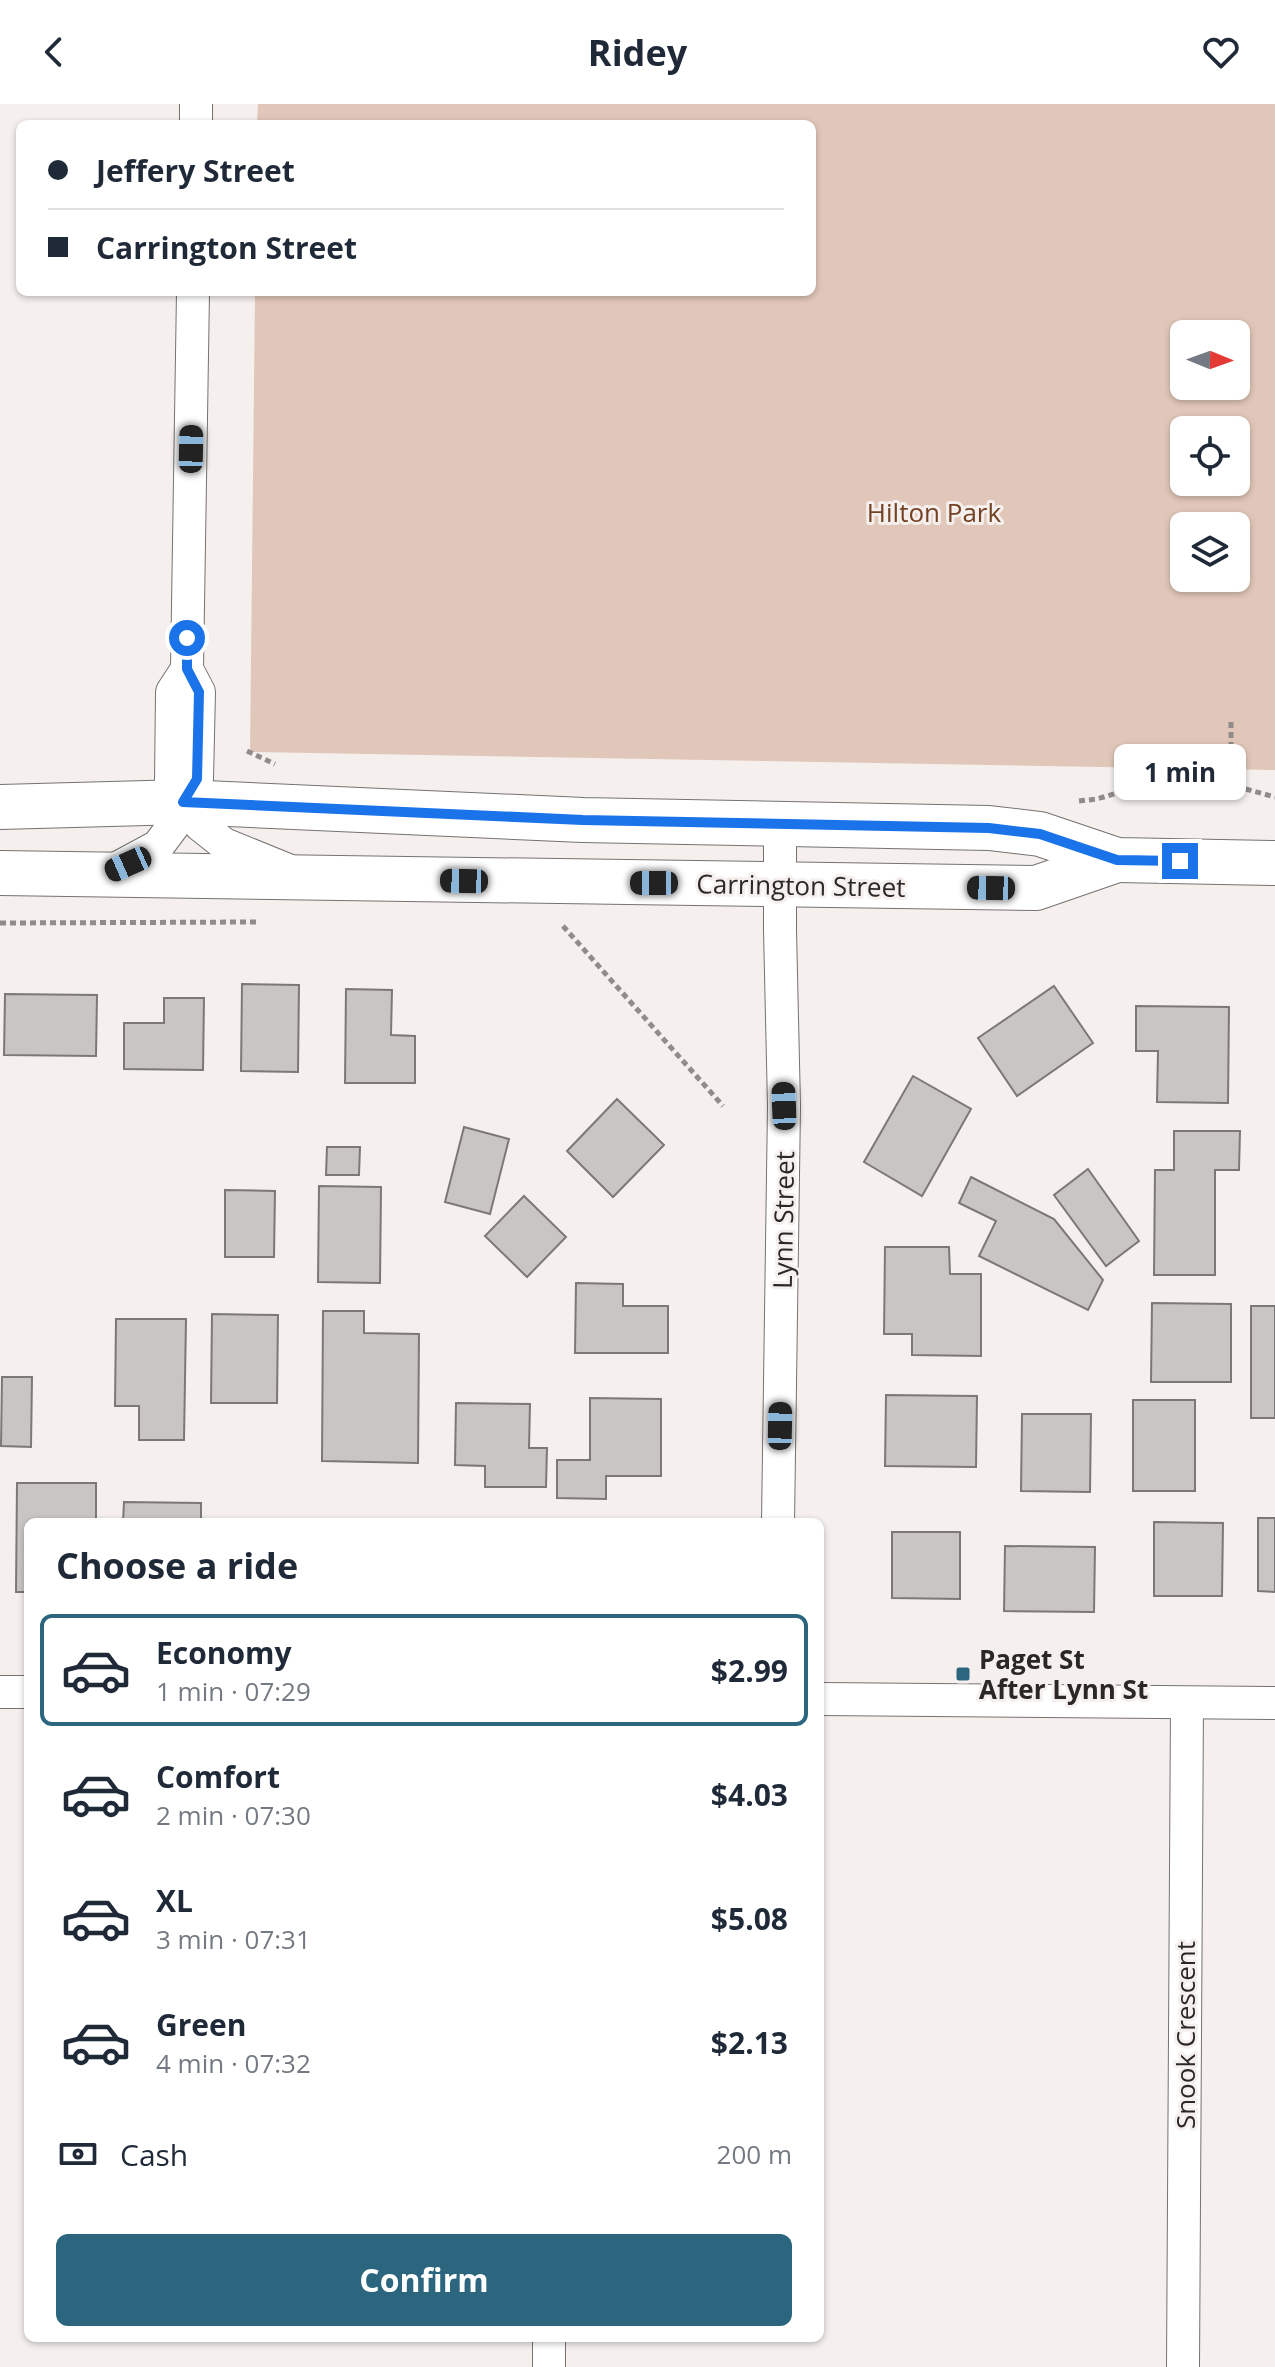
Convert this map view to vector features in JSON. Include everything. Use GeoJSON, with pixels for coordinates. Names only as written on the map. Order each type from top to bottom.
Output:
{"type":"FeatureCollection","features":[{"type":"Feature","properties":{"kind":"main road","name":"Carrington Street"},"geometry":{"type":"LineString","coordinates":[[0,807],[183,802],[583,820],[989,828],[1040,834],[1117,860],[1275,863]]}},
{"type":"Feature","properties":{"kind":"main road","name":"Carrington Street"},"geometry":{"type":"LineString","coordinates":[[0,873],[1036,888],[1117,860]]}},
{"type":"Feature","properties":{"kind":"street"},"geometry":{"type":"LineString","coordinates":[[102,875],[158,846],[173,826],[197,779],[199,692],[187,669],[193,296]]}},
{"type":"Feature","properties":{"kind":"street"},"geometry":{"type":"LineString","coordinates":[[183,802],[200,825],[224,844],[307,879]]}},
{"type":"Feature","properties":{"kind":"street","name":"Lynn Street"},"geometry":{"type":"LineString","coordinates":[[778,1518],[784,1106],[780,823]]}},
{"type":"Feature","properties":{"kind":"street"},"geometry":{"type":"LineString","coordinates":[[0,1692],[24,1692]]}},
{"type":"Feature","properties":{"kind":"street"},"geometry":{"type":"LineString","coordinates":[[824,1699],[1275,1703]]}},
{"type":"Feature","properties":{"kind":"street","name":"Snook Crescent"},"geometry":{"type":"LineString","coordinates":[[1183,2367],[1187,1703]]}},
{"type":"Feature","properties":{"kind":"street"},"geometry":{"type":"LineString","coordinates":[[549,2342],[549,2367]]}},
{"type":"Feature","properties":{"kind":"path"},"geometry":{"type":"LineString","coordinates":[[1231,722],[1231,785]]}},
{"type":"Feature","properties":{"kind":"path"},"geometry":{"type":"LineString","coordinates":[[0,923],[263,922]]}},
{"type":"Feature","properties":{"kind":"path"},"geometry":{"type":"LineString","coordinates":[[547,926],[578,926]]}},
{"type":"Feature","properties":{"kind":"path"},"geometry":{"type":"LineString","coordinates":[[563,926],[723,1106]]}},
{"type":"Feature","properties":{"kind":"green space","name":"Hilton Park"},"geometry":{"type":"Polygon","coordinates":[[[258,104],[1275,104],[1275,770],[250,752],[255,296],[816,296],[816,120],[257,120],[258,104]]]}},
{"type":"Feature","properties":{"kind":"building"},"geometry":{"type":"Polygon","coordinates":[[[242,984],[299,985],[298,1072],[241,1071],[242,984]]]}},
{"type":"Feature","properties":{"kind":"building"},"geometry":{"type":"Polygon","coordinates":[[[1054,986],[1093,1043],[1017,1096],[978,1038],[1054,986]]]}},
{"type":"Feature","properties":{"kind":"building"},"geometry":{"type":"Polygon","coordinates":[[[346,989],[392,990],[391,1035],[415,1036],[415,1083],[345,1083],[346,989]]]}},
{"type":"Feature","properties":{"kind":"building"},"geometry":{"type":"Polygon","coordinates":[[[5,994],[97,995],[96,1056],[4,1055],[5,994]]]}},
{"type":"Feature","properties":{"kind":"building"},"geometry":{"type":"Polygon","coordinates":[[[164,998],[204,998],[203,1070],[124,1069],[124,1023],[164,1023],[164,998]]]}},
{"type":"Feature","properties":{"kind":"building"},"geometry":{"type":"Polygon","coordinates":[[[1136,1006],[1229,1007],[1228,1103],[1157,1102],[1158,1051],[1136,1051],[1136,1006]]]}},
{"type":"Feature","properties":{"kind":"building"},"geometry":{"type":"Polygon","coordinates":[[[913,1076],[971,1109],[922,1196],[864,1162],[913,1076]]]}},
{"type":"Feature","properties":{"kind":"building"},"geometry":{"type":"Polygon","coordinates":[[[617,1099],[664,1145],[613,1197],[567,1151],[617,1099]]]}},
{"type":"Feature","properties":{"kind":"building"},"geometry":{"type":"Polygon","coordinates":[[[464,1127],[509,1139],[490,1214],[445,1202],[464,1127]]]}},
{"type":"Feature","properties":{"kind":"building"},"geometry":{"type":"Polygon","coordinates":[[[1174,1131],[1240,1131],[1239,1170],[1215,1170],[1215,1275],[1154,1275],[1155,1170],[1174,1170],[1174,1131]]]}},
{"type":"Feature","properties":{"kind":"building"},"geometry":{"type":"Polygon","coordinates":[[[327,1147],[360,1147],[359,1175],[326,1175],[327,1147]]]}},
{"type":"Feature","properties":{"kind":"building"},"geometry":{"type":"Polygon","coordinates":[[[1088,1169],[1139,1241],[1106,1266],[1054,1195],[1088,1169]]]}},
{"type":"Feature","properties":{"kind":"building"},"geometry":{"type":"Polygon","coordinates":[[[971,1177],[1054,1219],[1103,1280],[1088,1310],[979,1256],[996,1221],[959,1203],[971,1177]]]}},
{"type":"Feature","properties":{"kind":"building"},"geometry":{"type":"Polygon","coordinates":[[[319,1186],[381,1187],[380,1283],[318,1282],[319,1186]]]}},
{"type":"Feature","properties":{"kind":"building"},"geometry":{"type":"Polygon","coordinates":[[[225,1190],[275,1191],[274,1257],[225,1257],[225,1190]]]}},
{"type":"Feature","properties":{"kind":"building"},"geometry":{"type":"Polygon","coordinates":[[[524,1196],[566,1237],[527,1277],[485,1236],[524,1196]]]}},
{"type":"Feature","properties":{"kind":"building"},"geometry":{"type":"Polygon","coordinates":[[[885,1247],[949,1247],[950,1274],[981,1274],[981,1356],[912,1355],[912,1334],[884,1334],[885,1247]]]}},
{"type":"Feature","properties":{"kind":"building"},"geometry":{"type":"Polygon","coordinates":[[[576,1283],[623,1284],[623,1306],[668,1306],[668,1353],[575,1353],[576,1283]]]}},
{"type":"Feature","properties":{"kind":"building"},"geometry":{"type":"Polygon","coordinates":[[[1152,1303],[1231,1304],[1231,1382],[1151,1382],[1152,1303]]]}},
{"type":"Feature","properties":{"kind":"building"},"geometry":{"type":"Polygon","coordinates":[[[1251,1306],[1275,1306],[1275,1418],[1251,1418],[1251,1306]]]}},
{"type":"Feature","properties":{"kind":"building"},"geometry":{"type":"Polygon","coordinates":[[[323,1311],[364,1311],[364,1333],[419,1334],[418,1463],[322,1461],[323,1311]]]}},
{"type":"Feature","properties":{"kind":"building"},"geometry":{"type":"Polygon","coordinates":[[[212,1314],[278,1315],[277,1403],[211,1403],[212,1314]]]}},
{"type":"Feature","properties":{"kind":"building"},"geometry":{"type":"Polygon","coordinates":[[[116,1319],[186,1319],[184,1440],[139,1440],[139,1406],[115,1406],[116,1319]]]}},
{"type":"Feature","properties":{"kind":"building"},"geometry":{"type":"Polygon","coordinates":[[[2,1377],[32,1377],[31,1447],[1,1446],[2,1377]]]}},
{"type":"Feature","properties":{"kind":"building"},"geometry":{"type":"Polygon","coordinates":[[[886,1395],[977,1396],[976,1467],[885,1466],[886,1395]]]}},
{"type":"Feature","properties":{"kind":"building"},"geometry":{"type":"Polygon","coordinates":[[[590,1398],[661,1399],[661,1476],[606,1476],[606,1499],[557,1498],[557,1460],[590,1460],[590,1398]]]}},
{"type":"Feature","properties":{"kind":"building"},"geometry":{"type":"Polygon","coordinates":[[[1133,1400],[1195,1400],[1195,1491],[1133,1491],[1133,1400]]]}},
{"type":"Feature","properties":{"kind":"building"},"geometry":{"type":"Polygon","coordinates":[[[456,1403],[530,1404],[529,1448],[547,1448],[546,1487],[485,1487],[485,1466],[455,1465],[456,1403]]]}},
{"type":"Feature","properties":{"kind":"building"},"geometry":{"type":"Polygon","coordinates":[[[1022,1414],[1091,1414],[1090,1492],[1021,1491],[1022,1414]]]}},
{"type":"Feature","properties":{"kind":"building"},"geometry":{"type":"Polygon","coordinates":[[[17,1483],[96,1483],[96,1518],[24,1518],[24,1592],[16,1592],[17,1483]]]}},
{"type":"Feature","properties":{"kind":"building"},"geometry":{"type":"Polygon","coordinates":[[[124,1502],[201,1503],[201,1518],[123,1518],[124,1502]]]}},
{"type":"Feature","properties":{"kind":"building"},"geometry":{"type":"Polygon","coordinates":[[[1258,1518],[1275,1518],[1275,1592],[1258,1591],[1258,1518]]]}},
{"type":"Feature","properties":{"kind":"building"},"geometry":{"type":"Polygon","coordinates":[[[1154,1522],[1223,1523],[1222,1596],[1154,1596],[1154,1522]]]}},
{"type":"Feature","properties":{"kind":"building"},"geometry":{"type":"Polygon","coordinates":[[[892,1532],[960,1532],[960,1599],[892,1598],[892,1532]]]}},
{"type":"Feature","properties":{"kind":"building"},"geometry":{"type":"Polygon","coordinates":[[[1005,1546],[1095,1547],[1094,1612],[1004,1611],[1005,1546]]]}},
{"type":"Feature","properties":{"kind":"place","name":"Paget St After Lynn St"},"geometry":{"type":"Point","coordinates":[963,1674]}},
{"type":"Feature","properties":{"kind":"route"},"geometry":{"type":"LineString","coordinates":[[187,638],[187,669],[199,692],[197,779],[183,802],[583,820],[989,828],[1040,834],[1117,860],[1180,861]]}}]}
